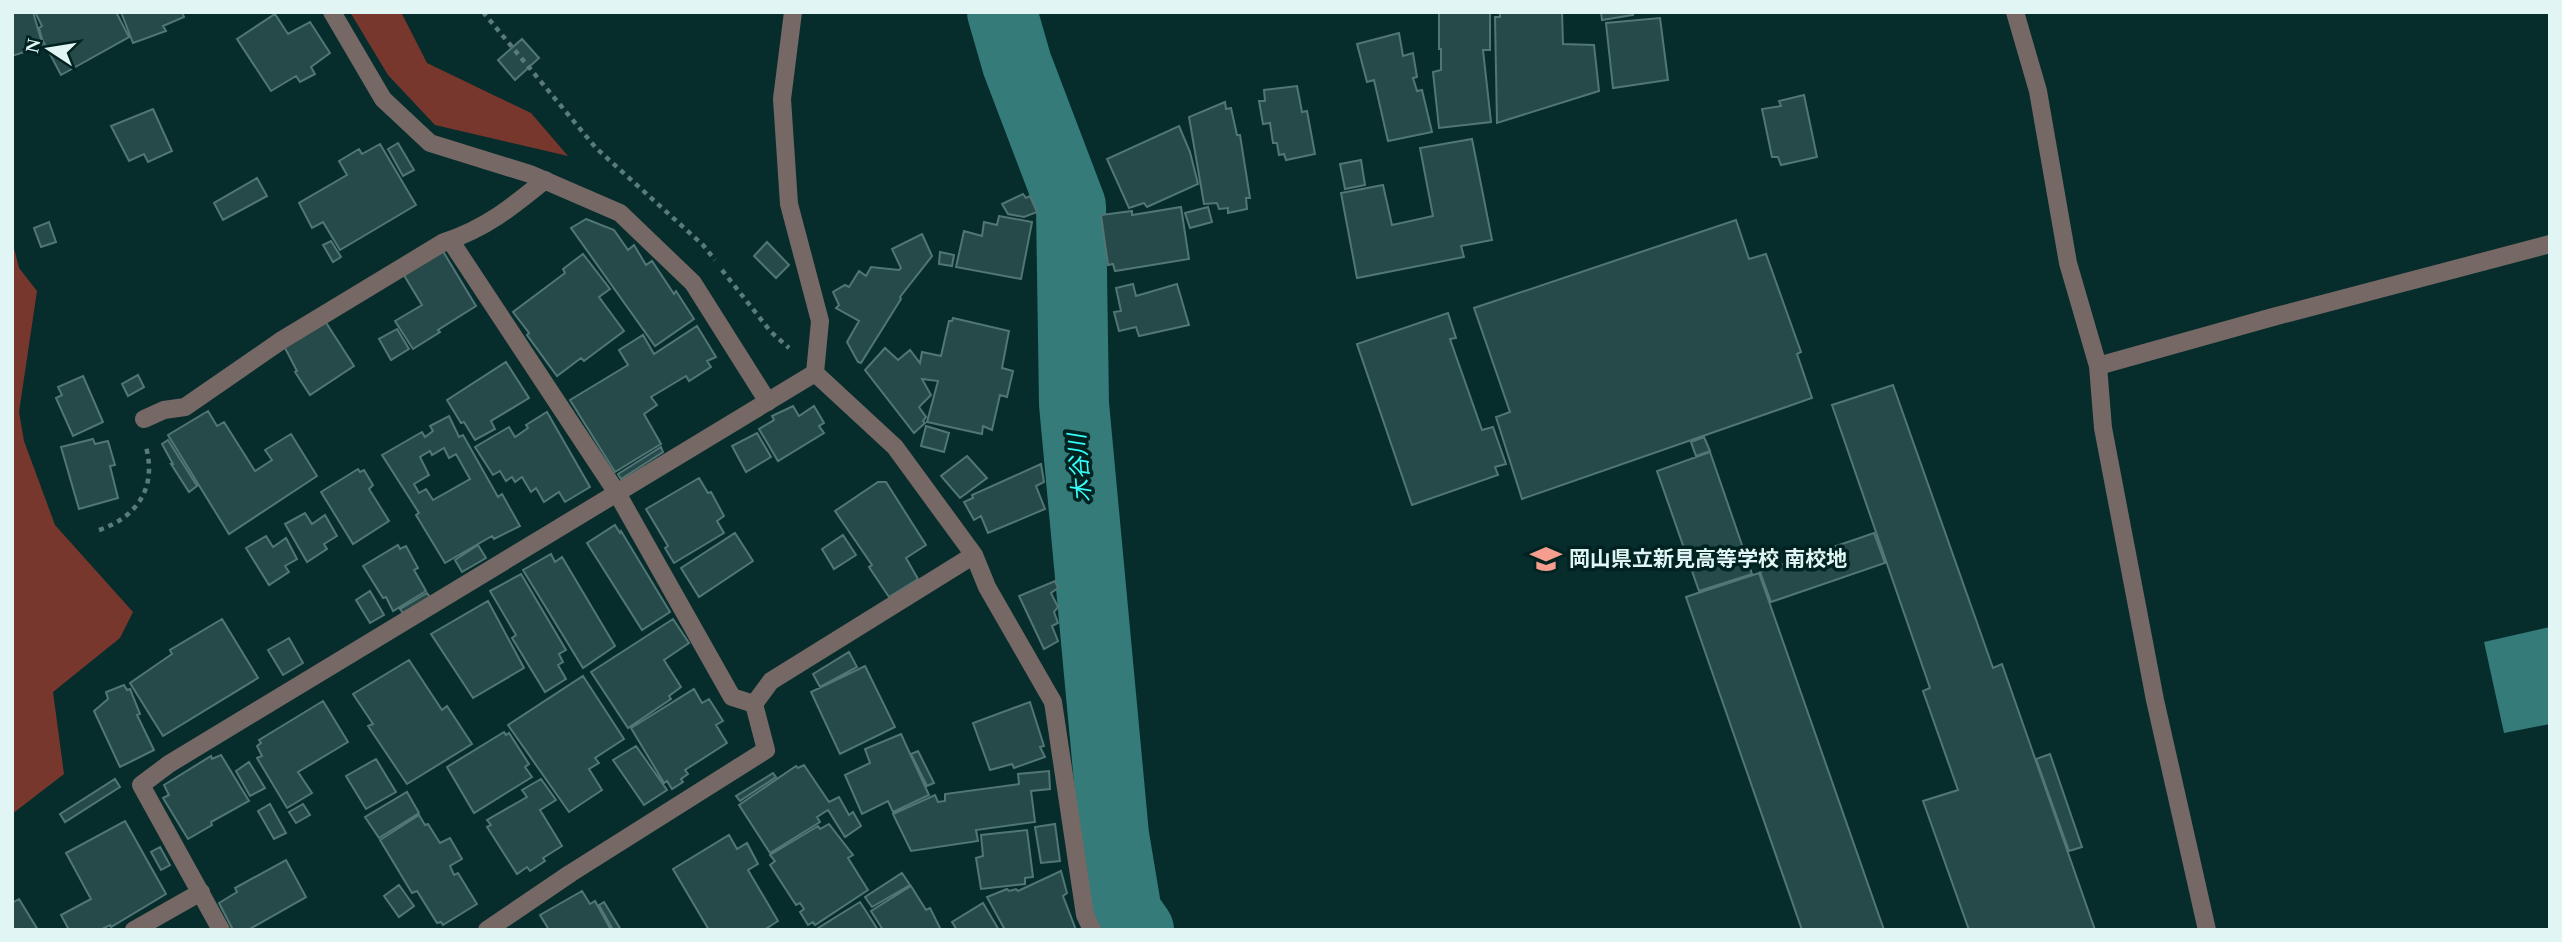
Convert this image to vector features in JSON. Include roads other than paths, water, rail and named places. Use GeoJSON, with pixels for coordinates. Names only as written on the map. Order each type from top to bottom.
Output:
{"type":"FeatureCollection","features":[{"type":"Feature","properties":{"kind":"street"},"geometry":{"type":"LineString","coordinates":[[332,12],[383,99],[430,144],[544,180],[620,213],[693,283],[768,402]]}},
{"type":"Feature","properties":{"kind":"street"},"geometry":{"type":"LineString","coordinates":[[793,12],[782,99],[789,204],[820,321],[815,373]]}},
{"type":"Feature","properties":{"kind":"street"},"geometry":{"type":"LineString","coordinates":[[2015,12],[2038,91],[2068,262],[2098,366],[2104,428],[2152,687],[2207,930]]}},
{"type":"Feature","properties":{"kind":"street"},"geometry":{"type":"LineString","coordinates":[[144,419],[164,410],[186,407],[282,340],[450,240],[490,222],[544,180]]}},
{"type":"Feature","properties":{"kind":"street"},"geometry":{"type":"LineString","coordinates":[[450,240],[617,493],[732,697],[754,704]]}},
{"type":"Feature","properties":{"kind":"street"},"geometry":{"type":"LineString","coordinates":[[2098,366],[2550,244]]}},
{"type":"Feature","properties":{"kind":"street"},"geometry":{"type":"LineString","coordinates":[[221,930],[141,785],[169,764],[815,373]]}},
{"type":"Feature","properties":{"kind":"street"},"geometry":{"type":"LineString","coordinates":[[815,373],[895,447],[974,555],[987,587],[1053,702],[1085,915],[1092,930]]}},
{"type":"Feature","properties":{"kind":"street"},"geometry":{"type":"LineString","coordinates":[[754,704],[771,681],[974,555]]}},
{"type":"Feature","properties":{"kind":"street"},"geometry":{"type":"LineString","coordinates":[[487,930],[571,873],[766,750],[754,704]]}},
{"type":"Feature","properties":{"kind":"street"},"geometry":{"type":"LineString","coordinates":[[134,930],[201,892]]}},
{"type":"Feature","properties":{"kind":"water"},"geometry":{"type":"Polygon","coordinates":[[[2550,627],[2550,724],[2504,733],[2484,642],[2550,627]]]}},
{"type":"Feature","properties":{"kind":"waterway","name":"木谷川"},"geometry":{"type":"LineString","coordinates":[[1002,12],[1017,64],[1071,206],[1074,404],[1114,835],[1127,913],[1139,930]]}},
{"type":"Feature","properties":{"kind":"place","name":"岡山県立新見高等学校 南校地"},"geometry":{"type":"Point","coordinates":[1546,559]}}]}
